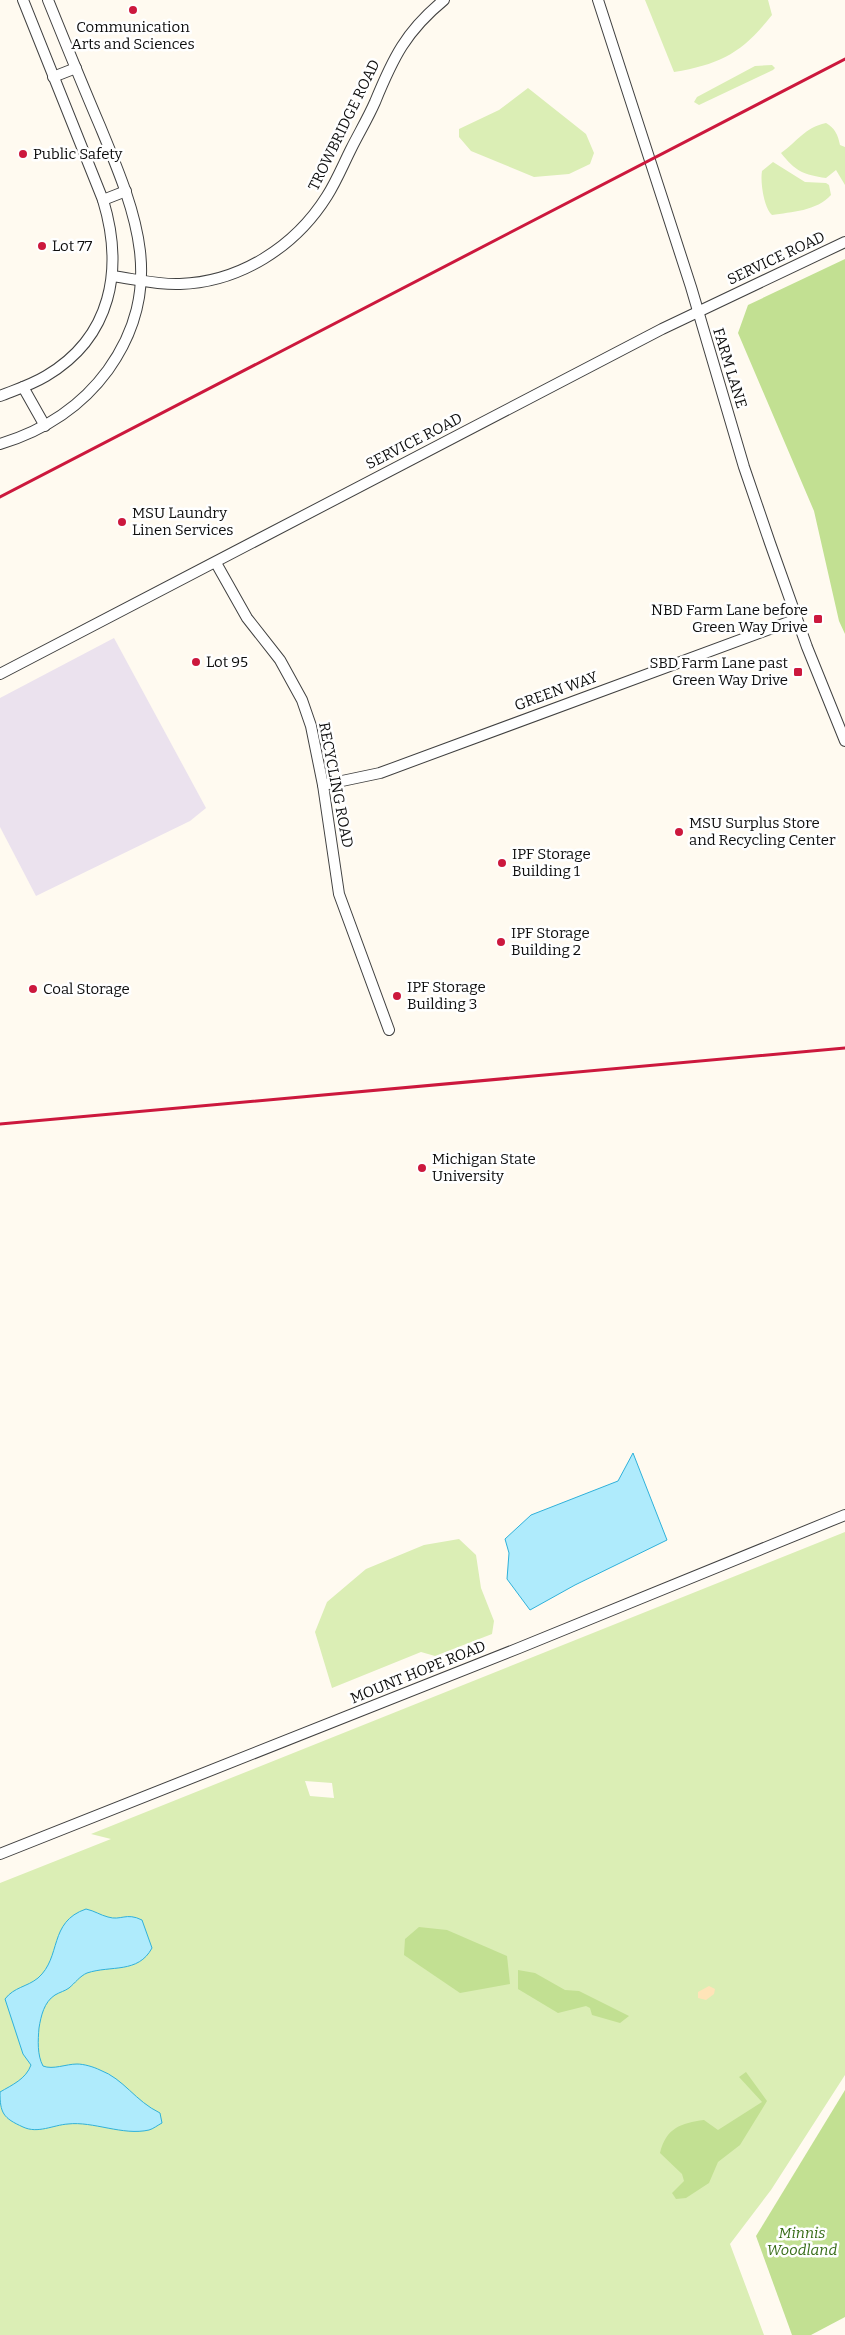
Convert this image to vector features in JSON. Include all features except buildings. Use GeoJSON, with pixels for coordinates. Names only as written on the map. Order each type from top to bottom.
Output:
{"type":"FeatureCollection","features":[{"type":"Feature","properties":{"kind":"street"},"geometry":{"type":"LineString","coordinates":[[0,396],[23,387],[55,370],[82,345],[102,313],[112,276],[112,233],[103,200],[23,0]]}},
{"type":"Feature","properties":{"kind":"street"},"geometry":{"type":"LineString","coordinates":[[0,444],[45,426],[82,399],[112,365],[132,324],[142,280],[136,225],[126,190],[48,0]]}},
{"type":"Feature","properties":{"kind":"street","name":"TROWBRIDGE ROAD"},"geometry":{"type":"LineString","coordinates":[[112,276],[179,284],[225,277],[254,264],[293,236],[327,196],[375,102],[396,54],[417,25],[444,0]]}},
{"type":"Feature","properties":{"kind":"street","name":"FARM LANE"},"geometry":{"type":"LineString","coordinates":[[598,0],[698,311],[744,467],[797,619],[845,741]]}},
{"type":"Feature","properties":{"kind":"street"},"geometry":{"type":"LineString","coordinates":[[53,77],[76,68]]}},
{"type":"Feature","properties":{"kind":"street"},"geometry":{"type":"LineString","coordinates":[[103,200],[126,190]]}},
{"type":"Feature","properties":{"kind":"street","name":"SERVICE ROAD"},"geometry":{"type":"LineString","coordinates":[[0,674],[698,311],[845,242]]}},
{"type":"Feature","properties":{"kind":"street"},"geometry":{"type":"LineString","coordinates":[[23,387],[45,426]]}},
{"type":"Feature","properties":{"kind":"street","name":"RECYCLING ROAD"},"geometry":{"type":"LineString","coordinates":[[216,563],[247,618],[280,660],[298,694],[310,726],[323,785],[339,894],[389,1030]]}},
{"type":"Feature","properties":{"kind":"street","name":"GREEN WAY"},"geometry":{"type":"LineString","coordinates":[[323,785],[380,773],[797,619]]}},
{"type":"Feature","properties":{"kind":"street","name":"MOUNT HOPE ROAD"},"geometry":{"type":"LineString","coordinates":[[0,1854],[519,1648],[845,1515]]}},
{"type":"Feature","properties":{"kind":"shaded area"},"geometry":{"type":"Polygon","coordinates":[[[114,638],[206,808],[190,821],[36,896],[0,827],[0,698],[114,638]]]}},
{"type":"Feature","properties":{"kind":"green space"},"geometry":{"type":"Polygon","coordinates":[[[645,0],[768,0],[772,15],[751,39],[729,55],[705,65],[674,72],[645,0]]]}},
{"type":"Feature","properties":{"kind":"green space"},"geometry":{"type":"Polygon","coordinates":[[[772,65],[775,68],[773,70],[699,105],[694,102],[697,97],[755,66],[772,65]]]}},
{"type":"Feature","properties":{"kind":"green space"},"geometry":{"type":"Polygon","coordinates":[[[528,88],[586,134],[594,153],[590,164],[569,174],[534,177],[471,151],[459,137],[459,129],[499,110],[528,88]]]}},
{"type":"Feature","properties":{"kind":"green space"},"geometry":{"type":"Polygon","coordinates":[[[826,123],[836,132],[840,145],[845,147],[845,185],[836,170],[826,178],[812,175],[800,171],[781,153],[812,128],[826,123]]]}},
{"type":"Feature","properties":{"kind":"green space"},"geometry":{"type":"Polygon","coordinates":[[[773,162],[805,182],[826,183],[829,185],[831,195],[811,208],[772,215],[767,207],[762,188],[762,171],[773,162]]]}},
{"type":"Feature","properties":{"kind":"green space"},"geometry":{"type":"Polygon","coordinates":[[[845,259],[845,634],[839,621],[814,511],[738,333],[748,305],[845,259]]]}},
{"type":"Feature","properties":{"kind":"green space"},"geometry":{"type":"Polygon","coordinates":[[[845,1532],[845,2075],[771,2190],[730,2244],[764,2335],[0,2335],[0,1883],[111,1839],[91,1834],[845,1532]],[[305,1781],[310,1796],[334,1798],[332,1783],[305,1781]]]}},
{"type":"Feature","properties":{"kind":"green space"},"geometry":{"type":"Polygon","coordinates":[[[459,1539],[476,1555],[481,1588],[494,1621],[492,1634],[435,1656],[421,1652],[332,1688],[315,1632],[327,1602],[366,1569],[424,1545],[459,1539]]]}},
{"type":"Feature","properties":{"kind":"green space"},"geometry":{"type":"Polygon","coordinates":[[[419,1927],[447,1930],[507,1956],[510,1984],[460,1993],[404,1955],[405,1939],[419,1927]]]}},
{"type":"Feature","properties":{"kind":"green space"},"geometry":{"type":"Polygon","coordinates":[[[518,1970],[535,1973],[565,1990],[579,1991],[629,2016],[620,2023],[592,2015],[590,2008],[586,2006],[558,2013],[518,1989],[518,1970]]]}},
{"type":"Feature","properties":{"kind":"green space"},"geometry":{"type":"Polygon","coordinates":[[[746,2072],[767,2101],[740,2145],[718,2162],[709,2183],[686,2198],[676,2199],[672,2193],[684,2181],[682,2174],[660,2153],[666,2138],[670,2132],[682,2125],[704,2120],[718,2130],[762,2102],[739,2077],[746,2072]]]}},
{"type":"Feature","properties":{"kind":"green space","name":"Minnis Woodland"},"geometry":{"type":"Polygon","coordinates":[[[845,2090],[845,2317],[811,2335],[792,2335],[756,2236],[845,2090]]]}},
{"type":"Feature","properties":{"kind":"sand"},"geometry":{"type":"Polygon","coordinates":[[[709,1986],[715,1989],[714,1994],[706,2000],[698,1998],[698,1992],[709,1986]]]}},
{"type":"Feature","properties":{"kind":"water"},"geometry":{"type":"Polygon","coordinates":[[[633,1453],[667,1540],[575,1585],[530,1610],[507,1579],[509,1553],[505,1539],[531,1515],[618,1481],[633,1453]]]}},
{"type":"Feature","properties":{"kind":"water"},"geometry":{"type":"Polygon","coordinates":[[[86,1909],[113,1918],[132,1917],[142,1920],[152,1948],[139,1962],[123,1967],[87,1973],[69,1988],[51,1998],[44,2010],[39,2028],[40,2057],[43,2066],[51,2067],[73,2064],[89,2066],[116,2079],[143,2102],[160,2113],[162,2123],[149,2130],[129,2131],[78,2124],[34,2130],[11,2121],[2,2110],[0,2092],[22,2078],[31,2065],[23,2054],[5,1999],[16,1989],[38,1978],[50,1960],[60,1931],[66,1922],[74,1915],[86,1909]]]}},
{"type":"Feature","properties":{"kind":"railway"},"geometry":{"type":"LineString","coordinates":[[0,497],[845,59]]}},
{"type":"Feature","properties":{"kind":"railway"},"geometry":{"type":"LineString","coordinates":[[0,1124],[845,1048]]}},
{"type":"Feature","properties":{"kind":"place","name":"Communication Arts and Sciences"},"geometry":{"type":"Point","coordinates":[133,10]}},
{"type":"Feature","properties":{"kind":"place","name":"Public Safety"},"geometry":{"type":"Point","coordinates":[23,154]}},
{"type":"Feature","properties":{"kind":"place","name":"Lot 77"},"geometry":{"type":"Point","coordinates":[42,246]}},
{"type":"Feature","properties":{"kind":"place","name":"MSU Laundry Linen Services"},"geometry":{"type":"Point","coordinates":[122,522]}},
{"type":"Feature","properties":{"kind":"place","name":"NBD Farm Lane before Green Way Drive"},"geometry":{"type":"Point","coordinates":[818,619]}},
{"type":"Feature","properties":{"kind":"place","name":"Lot 95"},"geometry":{"type":"Point","coordinates":[196,662]}},
{"type":"Feature","properties":{"kind":"place","name":"SBD Farm Lane past Green Way Drive"},"geometry":{"type":"Point","coordinates":[798,672]}},
{"type":"Feature","properties":{"kind":"place","name":"MSU Surplus Store and Recycling Center"},"geometry":{"type":"Point","coordinates":[679,832]}},
{"type":"Feature","properties":{"kind":"place","name":"IPF Storage Building 1"},"geometry":{"type":"Point","coordinates":[502,863]}},
{"type":"Feature","properties":{"kind":"place","name":"IPF Storage Building 2"},"geometry":{"type":"Point","coordinates":[501,942]}},
{"type":"Feature","properties":{"kind":"place","name":"Coal Storage"},"geometry":{"type":"Point","coordinates":[33,989]}},
{"type":"Feature","properties":{"kind":"place","name":"IPF Storage Building 3"},"geometry":{"type":"Point","coordinates":[397,996]}},
{"type":"Feature","properties":{"kind":"place","name":"Michigan State University"},"geometry":{"type":"Point","coordinates":[422,1168]}}]}
